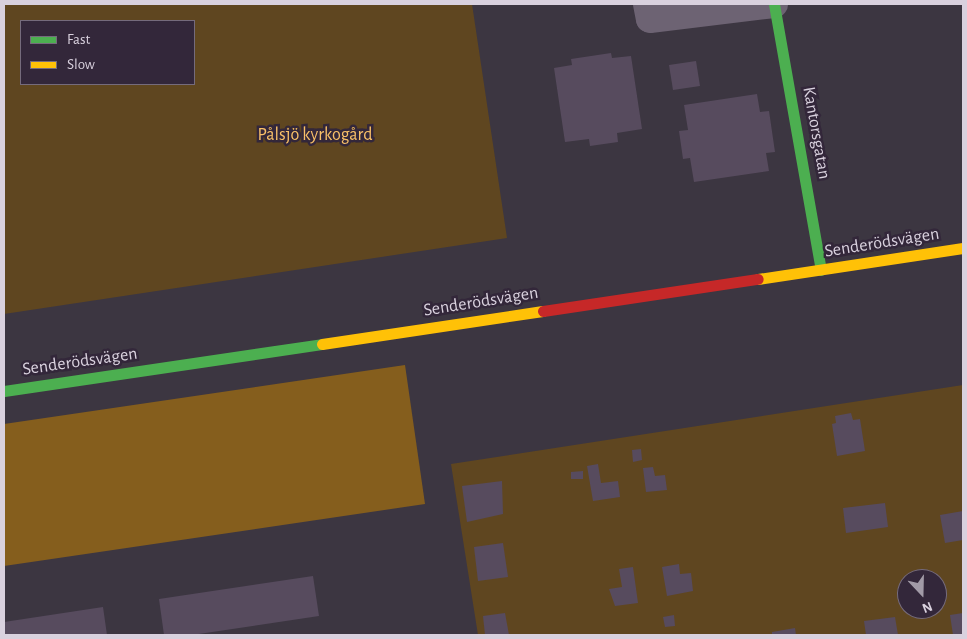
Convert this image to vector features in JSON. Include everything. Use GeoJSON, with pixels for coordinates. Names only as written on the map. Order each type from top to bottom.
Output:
{"type":"FeatureCollection","features":[{"type":"Feature","properties":{"kind":"street"},"geometry":{"type":"LineString","coordinates":[[647,4],[650,19],[774,4]]}},
{"type":"Feature","properties":{"kind":"street","name":"Kantorsgatan"},"geometry":{"type":"LineString","coordinates":[[774,4],[821,270]]}},
{"type":"Feature","properties":{"kind":"street","name":"Senderödsvägen"},"geometry":{"type":"LineString","coordinates":[[4,391],[963,248]]}},
{"type":"Feature","properties":{"kind":"green space","name":"Pålsjö kyrkogård"},"geometry":{"type":"Polygon","coordinates":[[[4,4],[472,4],[507,238],[4,314],[4,4]]]}},
{"type":"Feature","properties":{"kind":"green space"},"geometry":{"type":"Polygon","coordinates":[[[963,385],[963,635],[478,635],[451,464],[963,385]]]}},
{"type":"Feature","properties":{"kind":"shaded area"},"geometry":{"type":"Polygon","coordinates":[[[405,365],[425,504],[4,566],[4,424],[405,365]]]}},
{"type":"Feature","properties":{"kind":"building"},"geometry":{"type":"Polygon","coordinates":[[[611,53],[612,58],[631,56],[642,129],[617,133],[618,142],[590,146],[589,139],[565,142],[554,68],[572,65],[571,59],[611,53]]]}},
{"type":"Feature","properties":{"kind":"building"},"geometry":{"type":"Polygon","coordinates":[[[696,61],[700,86],[673,90],[669,65],[696,61]]]}},
{"type":"Feature","properties":{"kind":"building"},"geometry":{"type":"Polygon","coordinates":[[[757,94],[760,112],[769,111],[775,152],[766,153],[769,171],[694,182],[690,158],[683,159],[679,131],[688,130],[684,105],[757,94]]]}},
{"type":"Feature","properties":{"kind":"building"},"geometry":{"type":"Polygon","coordinates":[[[851,413],[853,420],[860,419],[865,451],[837,456],[832,424],[836,423],[835,416],[851,413]]]}},
{"type":"Feature","properties":{"kind":"building"},"geometry":{"type":"Polygon","coordinates":[[[641,449],[642,460],[633,462],[632,450],[641,449]]]}},
{"type":"Feature","properties":{"kind":"building"},"geometry":{"type":"Polygon","coordinates":[[[598,464],[601,483],[618,481],[620,497],[593,501],[587,466],[598,464]]]}},
{"type":"Feature","properties":{"kind":"building"},"geometry":{"type":"Polygon","coordinates":[[[653,467],[655,476],[665,475],[667,490],[646,492],[643,468],[653,467]]]}},
{"type":"Feature","properties":{"kind":"building"},"geometry":{"type":"Polygon","coordinates":[[[583,471],[583,479],[571,479],[571,472],[583,471]]]}},
{"type":"Feature","properties":{"kind":"building"},"geometry":{"type":"Polygon","coordinates":[[[502,481],[503,514],[467,522],[462,486],[502,481]]]}},
{"type":"Feature","properties":{"kind":"building"},"geometry":{"type":"Polygon","coordinates":[[[885,503],[888,527],[846,533],[843,508],[885,503]]]}},
{"type":"Feature","properties":{"kind":"building"},"geometry":{"type":"Polygon","coordinates":[[[963,511],[963,540],[945,543],[940,515],[963,511]]]}},
{"type":"Feature","properties":{"kind":"building"},"geometry":{"type":"Polygon","coordinates":[[[503,543],[508,577],[478,581],[474,547],[503,543]]]}},
{"type":"Feature","properties":{"kind":"building"},"geometry":{"type":"Polygon","coordinates":[[[679,564],[680,574],[691,573],[693,591],[667,596],[662,567],[679,564]]]}},
{"type":"Feature","properties":{"kind":"building"},"geometry":{"type":"Polygon","coordinates":[[[633,567],[638,603],[615,606],[609,589],[622,587],[619,569],[633,567]]]}},
{"type":"Feature","properties":{"kind":"building"},"geometry":{"type":"Polygon","coordinates":[[[313,576],[319,616],[192,635],[164,635],[159,599],[313,576]]]}},
{"type":"Feature","properties":{"kind":"building"},"geometry":{"type":"Polygon","coordinates":[[[103,607],[107,635],[4,635],[4,622],[103,607]]]}},
{"type":"Feature","properties":{"kind":"building"},"geometry":{"type":"Polygon","coordinates":[[[505,613],[509,635],[485,635],[483,616],[505,613]]]}},
{"type":"Feature","properties":{"kind":"building"},"geometry":{"type":"Polygon","coordinates":[[[963,613],[963,634],[953,635],[950,615],[963,613]]]}},
{"type":"Feature","properties":{"kind":"building"},"geometry":{"type":"Polygon","coordinates":[[[674,615],[675,626],[665,627],[663,617],[674,615]]]}},
{"type":"Feature","properties":{"kind":"building"},"geometry":{"type":"Polygon","coordinates":[[[895,617],[898,635],[866,635],[864,621],[895,617]]]}},
{"type":"Feature","properties":{"kind":"building"},"geometry":{"type":"Polygon","coordinates":[[[795,628],[796,635],[772,635],[772,632],[795,628]]]}},
{"type":"Feature","properties":{"kind":"traffic: fast"},"geometry":{"type":"LineString","coordinates":[[774,4],[821,270]]}},
{"type":"Feature","properties":{"kind":"traffic: fast"},"geometry":{"type":"LineString","coordinates":[[4,391],[322,344]]}},
{"type":"Feature","properties":{"kind":"traffic: slow"},"geometry":{"type":"LineString","coordinates":[[758,279],[963,248]]}},
{"type":"Feature","properties":{"kind":"traffic: slow"},"geometry":{"type":"LineString","coordinates":[[322,344],[543,311]]}},
{"type":"Feature","properties":{"kind":"traffic: jam"},"geometry":{"type":"LineString","coordinates":[[543,311],[758,279]]}}]}
